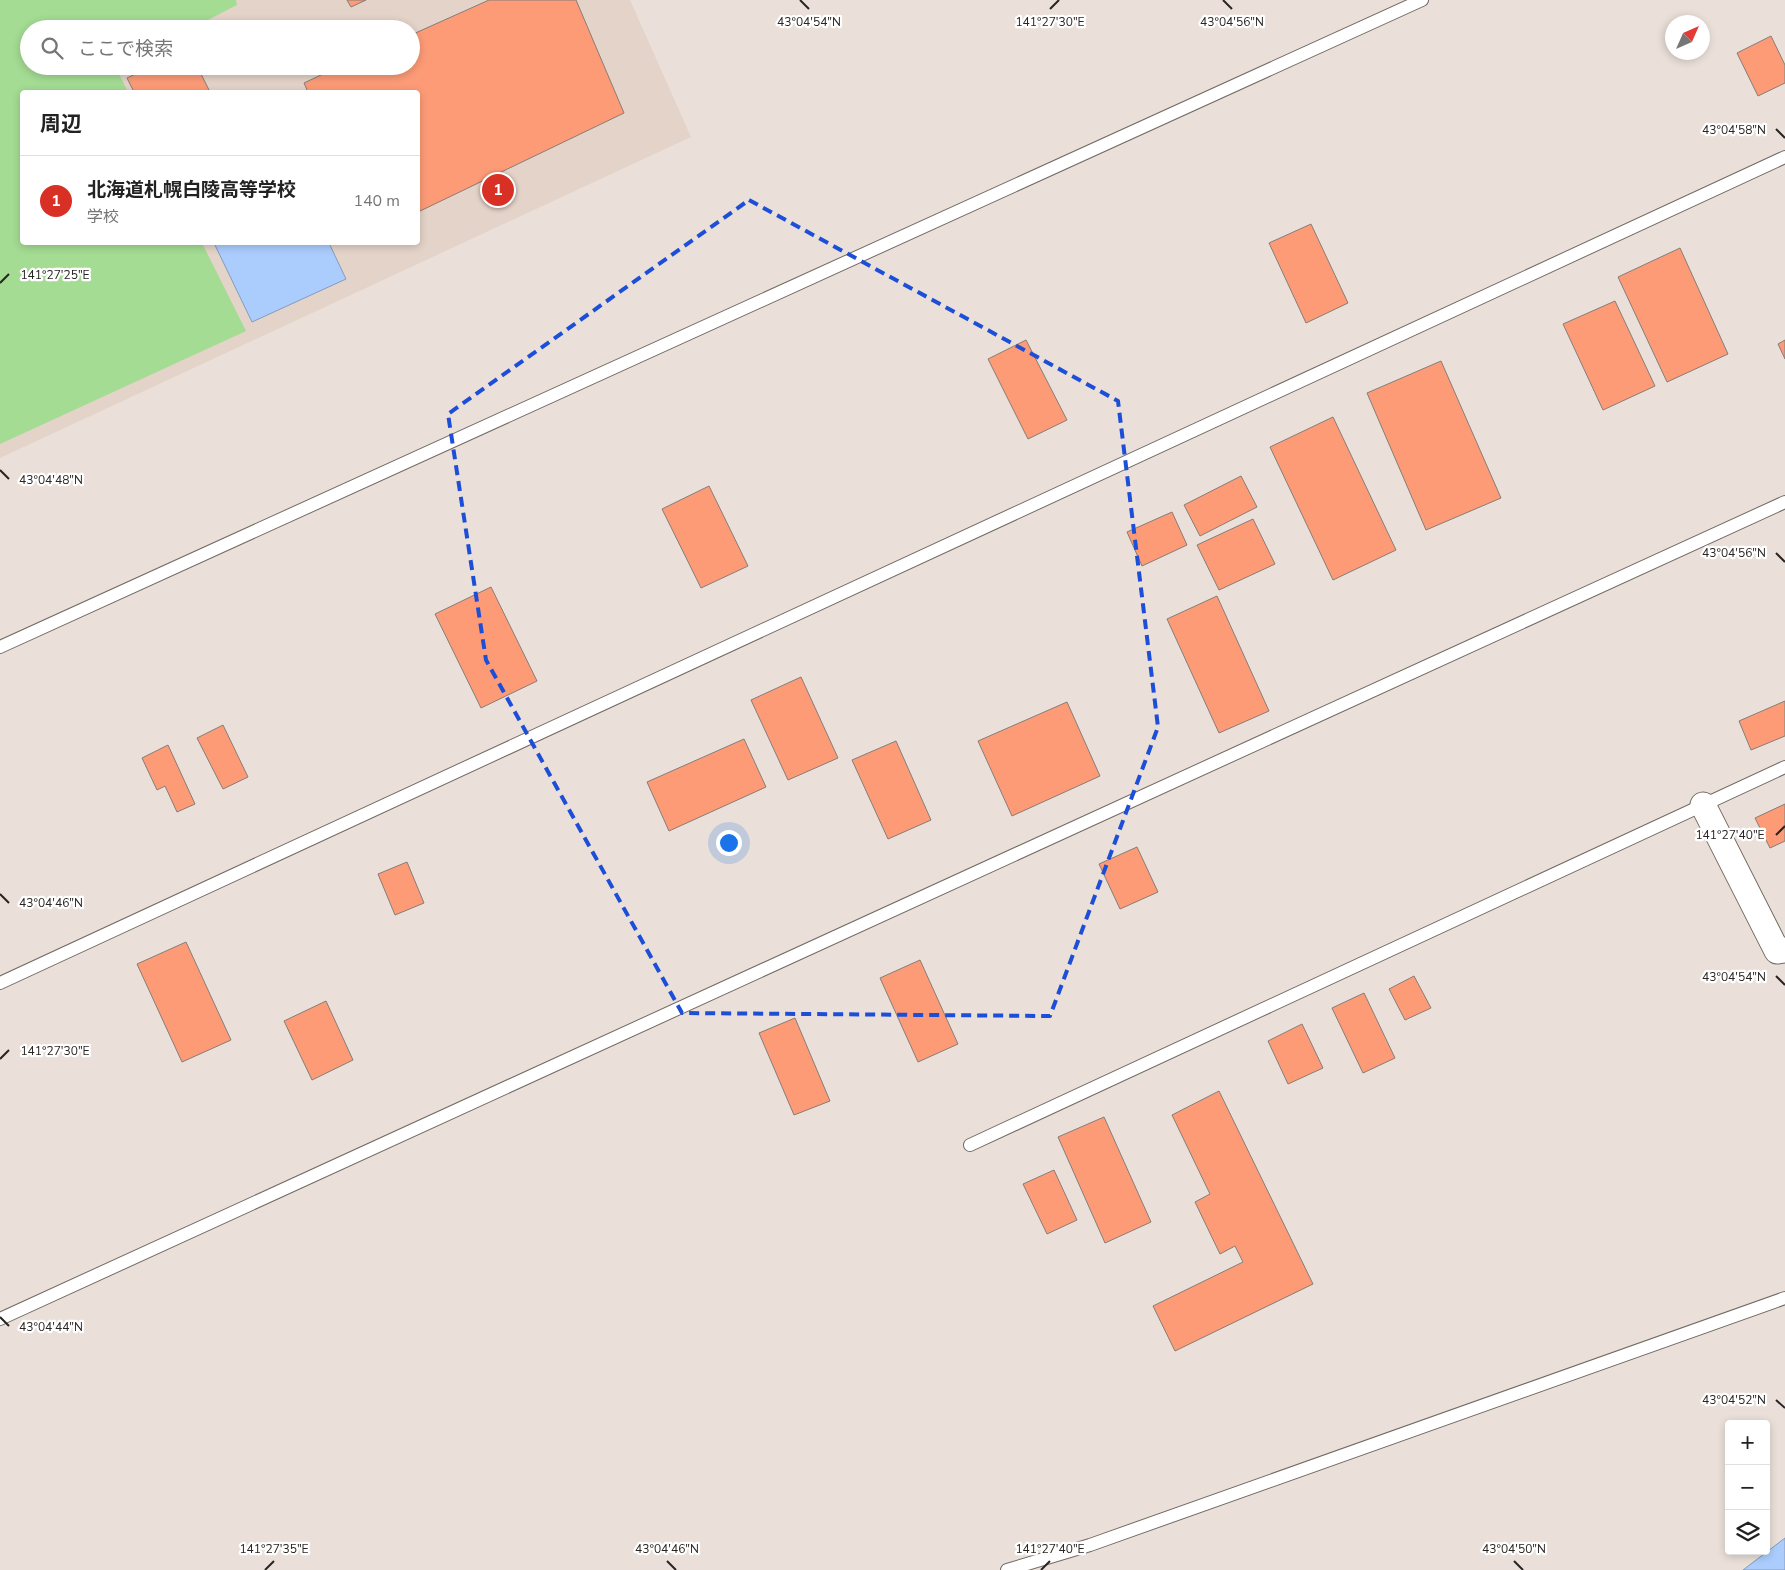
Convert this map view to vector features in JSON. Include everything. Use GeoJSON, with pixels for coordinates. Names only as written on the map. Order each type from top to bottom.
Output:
{"type":"FeatureCollection","features":[{"type":"Feature","properties":{"kind":"street"},"geometry":{"type":"LineString","coordinates":[[1703,805],[1777,951],[1785,950]]}},
{"type":"Feature","properties":{"kind":"lane"},"geometry":{"type":"LineString","coordinates":[[0,647],[1422,0]]}},
{"type":"Feature","properties":{"kind":"lane"},"geometry":{"type":"LineString","coordinates":[[0,983],[1785,157]]}},
{"type":"Feature","properties":{"kind":"lane"},"geometry":{"type":"LineString","coordinates":[[0,1319],[1785,502]]}},
{"type":"Feature","properties":{"kind":"lane"},"geometry":{"type":"LineString","coordinates":[[970,1145],[1785,767]]}},
{"type":"Feature","properties":{"kind":"lane"},"geometry":{"type":"LineString","coordinates":[[1007,1570],[1090,1545],[1785,1298]]}},
{"type":"Feature","properties":{"kind":"highlighted area"},"geometry":{"type":"Polygon","coordinates":[[[749,200],[1118,401],[1158,727],[1050,1016],[682,1013],[486,660],[448,414],[749,200]]]}},
{"type":"Feature","properties":{"kind":"shaded area"},"geometry":{"type":"Polygon","coordinates":[[[0,0],[630,0],[691,137],[0,458],[0,0]]]}},
{"type":"Feature","properties":{"kind":"green space"},"geometry":{"type":"Polygon","coordinates":[[[0,0],[236,0],[237,5],[208,20],[20,20],[20,75],[120,75],[127,90],[20,90],[20,245],[203,245],[246,331],[0,444],[0,0]]]}},
{"type":"Feature","properties":{"kind":"water"},"geometry":{"type":"Polygon","coordinates":[[[215,245],[330,245],[346,279],[252,322],[215,245]]]}},
{"type":"Feature","properties":{"kind":"water"},"geometry":{"type":"Polygon","coordinates":[[[1785,1538],[1785,1570],[1743,1570],[1763,1555],[1770,1555],[1770,1549],[1785,1538]]]}},
{"type":"Feature","properties":{"kind":"building"},"geometry":{"type":"Polygon","coordinates":[[[347,0],[366,0],[351,7],[347,0]]]}},
{"type":"Feature","properties":{"kind":"building"},"geometry":{"type":"Polygon","coordinates":[[[489,0],[576,0],[624,113],[420,211],[420,90],[307,90],[304,83],[321,75],[420,75],[420,31],[489,0]]]}},
{"type":"Feature","properties":{"kind":"building"},"geometry":{"type":"Polygon","coordinates":[[[1771,36],[1785,65],[1785,83],[1758,96],[1737,53],[1771,36]]]}},
{"type":"Feature","properties":{"kind":"building"},"geometry":{"type":"Polygon","coordinates":[[[133,75],[202,75],[209,90],[133,90],[127,78],[133,75]]]}},
{"type":"Feature","properties":{"kind":"building"},"geometry":{"type":"Polygon","coordinates":[[[1311,224],[1348,303],[1306,323],[1269,243],[1311,224]]]}},
{"type":"Feature","properties":{"kind":"building"},"geometry":{"type":"Polygon","coordinates":[[[1680,248],[1728,354],[1667,382],[1618,277],[1680,248]]]}},
{"type":"Feature","properties":{"kind":"building"},"geometry":{"type":"Polygon","coordinates":[[[1615,301],[1655,386],[1603,410],[1563,324],[1615,301]]]}},
{"type":"Feature","properties":{"kind":"building"},"geometry":{"type":"Polygon","coordinates":[[[1026,340],[1067,420],[1028,439],[988,359],[1026,340]]]}},
{"type":"Feature","properties":{"kind":"building"},"geometry":{"type":"Polygon","coordinates":[[[1785,340],[1785,359],[1778,344],[1785,340]]]}},
{"type":"Feature","properties":{"kind":"building"},"geometry":{"type":"Polygon","coordinates":[[[1441,361],[1501,498],[1426,530],[1367,393],[1441,361]]]}},
{"type":"Feature","properties":{"kind":"building"},"geometry":{"type":"Polygon","coordinates":[[[1333,417],[1396,550],[1333,580],[1270,447],[1333,417]]]}},
{"type":"Feature","properties":{"kind":"building"},"geometry":{"type":"Polygon","coordinates":[[[1241,476],[1257,507],[1200,536],[1184,505],[1241,476]]]}},
{"type":"Feature","properties":{"kind":"building"},"geometry":{"type":"Polygon","coordinates":[[[709,486],[748,566],[701,588],[662,509],[709,486]]]}},
{"type":"Feature","properties":{"kind":"building"},"geometry":{"type":"Polygon","coordinates":[[[1172,512],[1187,545],[1142,566],[1127,532],[1172,512]]]}},
{"type":"Feature","properties":{"kind":"building"},"geometry":{"type":"Polygon","coordinates":[[[1253,519],[1275,564],[1219,590],[1197,545],[1253,519]]]}},
{"type":"Feature","properties":{"kind":"building"},"geometry":{"type":"Polygon","coordinates":[[[491,587],[537,681],[481,708],[435,614],[491,587]]]}},
{"type":"Feature","properties":{"kind":"building"},"geometry":{"type":"Polygon","coordinates":[[[1217,596],[1269,711],[1219,733],[1167,619],[1217,596]]]}},
{"type":"Feature","properties":{"kind":"building"},"geometry":{"type":"Polygon","coordinates":[[[801,677],[838,758],[788,780],[751,700],[801,677]]]}},
{"type":"Feature","properties":{"kind":"building"},"geometry":{"type":"Polygon","coordinates":[[[1785,701],[1785,736],[1751,750],[1739,721],[1785,701]]]}},
{"type":"Feature","properties":{"kind":"building"},"geometry":{"type":"Polygon","coordinates":[[[1067,702],[1100,776],[1012,816],[978,741],[1067,702]]]}},
{"type":"Feature","properties":{"kind":"building"},"geometry":{"type":"Polygon","coordinates":[[[223,725],[248,777],[223,789],[197,738],[223,725]]]}},
{"type":"Feature","properties":{"kind":"building"},"geometry":{"type":"Polygon","coordinates":[[[744,739],[766,787],[669,831],[647,782],[744,739]]]}},
{"type":"Feature","properties":{"kind":"building"},"geometry":{"type":"Polygon","coordinates":[[[896,741],[931,820],[888,839],[852,760],[896,741]]]}},
{"type":"Feature","properties":{"kind":"building"},"geometry":{"type":"Polygon","coordinates":[[[168,745],[195,804],[177,812],[165,786],[157,790],[142,758],[168,745]]]}},
{"type":"Feature","properties":{"kind":"building"},"geometry":{"type":"Polygon","coordinates":[[[1785,804],[1785,841],[1770,848],[1755,818],[1785,804]]]}},
{"type":"Feature","properties":{"kind":"building"},"geometry":{"type":"Polygon","coordinates":[[[1137,847],[1158,892],[1120,909],[1099,864],[1137,847]]]}},
{"type":"Feature","properties":{"kind":"building"},"geometry":{"type":"Polygon","coordinates":[[[407,862],[424,903],[395,915],[378,874],[407,862]]]}},
{"type":"Feature","properties":{"kind":"building"},"geometry":{"type":"Polygon","coordinates":[[[186,942],[231,1040],[182,1062],[137,964],[186,942]]]}},
{"type":"Feature","properties":{"kind":"building"},"geometry":{"type":"Polygon","coordinates":[[[920,960],[958,1044],[918,1062],[880,978],[920,960]]]}},
{"type":"Feature","properties":{"kind":"building"},"geometry":{"type":"Polygon","coordinates":[[[1414,976],[1431,1008],[1405,1020],[1389,989],[1414,976]]]}},
{"type":"Feature","properties":{"kind":"building"},"geometry":{"type":"Polygon","coordinates":[[[1364,993],[1395,1058],[1363,1073],[1332,1008],[1364,993]]]}},
{"type":"Feature","properties":{"kind":"building"},"geometry":{"type":"Polygon","coordinates":[[[326,1001],[353,1060],[312,1080],[284,1021],[326,1001]]]}},
{"type":"Feature","properties":{"kind":"building"},"geometry":{"type":"Polygon","coordinates":[[[795,1018],[830,1101],[794,1115],[759,1033],[795,1018]]]}},
{"type":"Feature","properties":{"kind":"building"},"geometry":{"type":"Polygon","coordinates":[[[1302,1024],[1323,1068],[1288,1084],[1268,1041],[1302,1024]]]}},
{"type":"Feature","properties":{"kind":"building"},"geometry":{"type":"Polygon","coordinates":[[[1219,1091],[1313,1284],[1175,1351],[1153,1306],[1243,1262],[1235,1246],[1220,1254],[1195,1202],[1210,1194],[1172,1115],[1219,1091]]]}},
{"type":"Feature","properties":{"kind":"building"},"geometry":{"type":"Polygon","coordinates":[[[1104,1117],[1151,1222],[1105,1243],[1058,1137],[1104,1117]]]}},
{"type":"Feature","properties":{"kind":"building"},"geometry":{"type":"Polygon","coordinates":[[[1054,1170],[1077,1220],[1047,1234],[1023,1184],[1054,1170]]]}},
{"type":"Feature","properties":{"kind":"place","name":"北海道札幌白陵高等学校"},"geometry":{"type":"Point","coordinates":[498,190]}}]}
